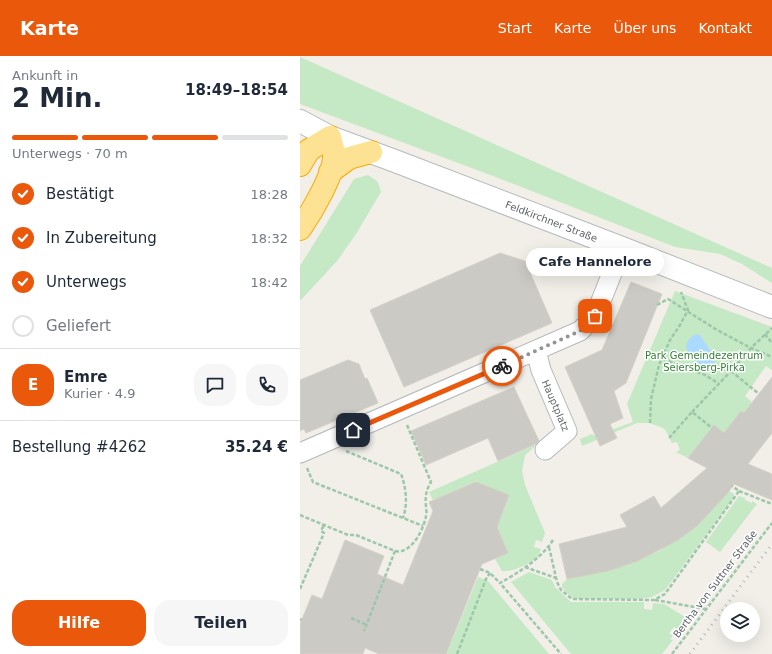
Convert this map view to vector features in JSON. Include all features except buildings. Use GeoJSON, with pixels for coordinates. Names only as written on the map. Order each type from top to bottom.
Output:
{"type":"FeatureCollection","features":[{"type":"Feature","properties":{"kind":"highway"},"geometry":{"type":"LineString","coordinates":[[300,165],[308,150],[330,137],[334,154],[330,172],[317,203],[300,229]]}},
{"type":"Feature","properties":{"kind":"highway"},"geometry":{"type":"LineString","coordinates":[[330,172],[349,158],[371,152]]}},
{"type":"Feature","properties":{"kind":"main road","name":"Feldkirchner Straße"},"geometry":{"type":"LineString","coordinates":[[300,121],[330,137],[622,248],[772,307]]}},
{"type":"Feature","properties":{"kind":"main road","name":"Feldkirchner Straße"},"geometry":{"type":"LineString","coordinates":[[300,135],[330,137]]}},
{"type":"Feature","properties":{"kind":"street"},"geometry":{"type":"LineString","coordinates":[[302,458],[580,331],[595,316],[622,248]]}},
{"type":"Feature","properties":{"kind":"street","name":"Hauptplatz"},"geometry":{"type":"LineString","coordinates":[[536,351],[541,370],[567,431],[545,450]]}},
{"type":"Feature","properties":{"kind":"path"},"geometry":{"type":"LineString","coordinates":[[650,423],[652,390],[659,365],[670,340],[680,326],[688,310],[681,293],[682,289]]}},
{"type":"Feature","properties":{"kind":"path"},"geometry":{"type":"LineString","coordinates":[[657,305],[668,299],[688,310],[717,330],[751,348],[772,356]]}},
{"type":"Feature","properties":{"kind":"path"},"geometry":{"type":"LineString","coordinates":[[669,438],[718,383],[772,328]]}},
{"type":"Feature","properties":{"kind":"path"},"geometry":{"type":"LineString","coordinates":[[766,334],[772,343]]}},
{"type":"Feature","properties":{"kind":"path"},"geometry":{"type":"LineString","coordinates":[[662,358],[705,375],[718,383]]}},
{"type":"Feature","properties":{"kind":"path"},"geometry":{"type":"LineString","coordinates":[[731,371],[759,394]]}},
{"type":"Feature","properties":{"kind":"path"},"geometry":{"type":"LineString","coordinates":[[692,412],[712,428]]}},
{"type":"Feature","properties":{"kind":"path"},"geometry":{"type":"LineString","coordinates":[[300,515],[348,535],[356,535],[396,551],[400,552],[405,550],[416,540],[423,526],[427,515],[426,491],[431,482],[407,425]]}},
{"type":"Feature","properties":{"kind":"path"},"geometry":{"type":"LineString","coordinates":[[345,451],[401,474],[405,485],[406,512],[403,518]]}},
{"type":"Feature","properties":{"kind":"path"},"geometry":{"type":"LineString","coordinates":[[302,458],[314,482],[423,526]]}},
{"type":"Feature","properties":{"kind":"path"},"geometry":{"type":"LineString","coordinates":[[732,486],[739,491],[772,504]]}},
{"type":"Feature","properties":{"kind":"path"},"geometry":{"type":"LineString","coordinates":[[654,600],[665,594],[739,491]]}},
{"type":"Feature","properties":{"kind":"path","name":"Bertha von Suttner Straße"},"geometry":{"type":"LineString","coordinates":[[672,654],[772,523]]}},
{"type":"Feature","properties":{"kind":"path"},"geometry":{"type":"LineString","coordinates":[[300,589],[324,533],[321,531],[324,525]]}},
{"type":"Feature","properties":{"kind":"path"},"geometry":{"type":"LineString","coordinates":[[419,534],[423,536]]}},
{"type":"Feature","properties":{"kind":"path"},"geometry":{"type":"LineString","coordinates":[[500,583],[519,572],[524,567],[528,566],[549,547],[553,540]]}},
{"type":"Feature","properties":{"kind":"path"},"geometry":{"type":"LineString","coordinates":[[549,547],[556,578],[561,590],[572,599],[654,600],[706,609]]}},
{"type":"Feature","properties":{"kind":"path"},"geometry":{"type":"LineString","coordinates":[[364,631],[396,551]]}},
{"type":"Feature","properties":{"kind":"path"},"geometry":{"type":"LineString","coordinates":[[524,567],[556,578]]}},
{"type":"Feature","properties":{"kind":"path"},"geometry":{"type":"LineString","coordinates":[[480,569],[490,573],[500,583],[561,654]]}},
{"type":"Feature","properties":{"kind":"path"},"geometry":{"type":"LineString","coordinates":[[457,654],[486,579],[490,573]]}},
{"type":"Feature","properties":{"kind":"path"},"geometry":{"type":"LineString","coordinates":[[351,618],[367,625]]}},
{"type":"Feature","properties":{"kind":"green space"},"geometry":{"type":"Polygon","coordinates":[[[300,57],[772,268],[772,283],[742,264],[720,254],[675,247],[493,176],[300,104],[300,57]]]}},
{"type":"Feature","properties":{"kind":"green space"},"geometry":{"type":"Polygon","coordinates":[[[368,175],[378,182],[381,192],[356,234],[337,261],[300,301],[300,266],[354,179],[368,175]]]}},
{"type":"Feature","properties":{"kind":"green space","name":"Park Gemeindezentrum Seiersberg-Pirka"},"geometry":{"type":"Polygon","coordinates":[[[675,291],[772,327],[772,370],[766,366],[745,396],[752,402],[744,413],[741,411],[724,433],[714,426],[688,458],[676,452],[680,450],[677,442],[672,443],[663,428],[649,423],[637,423],[582,446],[580,439],[592,434],[594,436],[633,422],[627,404],[675,291]]]}},
{"type":"Feature","properties":{"kind":"green space"},"geometry":{"type":"Polygon","coordinates":[[[538,444],[525,455],[522,471],[525,485],[545,533],[542,542],[536,540],[534,547],[541,549],[537,557],[529,563],[520,568],[502,571],[495,559],[508,553],[497,527],[509,495],[483,496],[477,481],[433,500],[429,492],[538,444]]]}},
{"type":"Feature","properties":{"kind":"green space"},"geometry":{"type":"Polygon","coordinates":[[[729,491],[734,494],[734,497],[665,590],[652,597],[639,599],[577,599],[565,591],[562,587],[562,584],[567,579],[638,561],[659,551],[697,526],[729,491]]]}},
{"type":"Feature","properties":{"kind":"green space"},"geometry":{"type":"Polygon","coordinates":[[[739,496],[745,498],[745,500],[752,503],[752,501],[757,504],[720,552],[706,542],[739,496]]]}},
{"type":"Feature","properties":{"kind":"green space"},"geometry":{"type":"Polygon","coordinates":[[[529,572],[552,580],[555,587],[571,602],[644,602],[644,609],[652,610],[653,603],[664,604],[690,620],[680,631],[674,627],[669,633],[673,636],[670,639],[673,640],[662,654],[571,654],[511,582],[529,572]]]}},
{"type":"Feature","properties":{"kind":"green space"},"geometry":{"type":"Polygon","coordinates":[[[478,577],[488,581],[549,654],[442,654],[443,651],[447,653],[478,577]]]}},
{"type":"Feature","properties":{"kind":"water"},"geometry":{"type":"Polygon","coordinates":[[[696,334],[700,335],[715,358],[714,364],[708,368],[702,366],[688,353],[687,343],[690,338],[696,334]]]}},
{"type":"Feature","properties":{"kind":"railway"},"geometry":{"type":"LineString","coordinates":[[690,654],[772,544]]}},
{"type":"Feature","properties":{"kind":"way so far"},"geometry":{"type":"LineString","coordinates":[[502,366],[580,331],[595,316]]}},
{"type":"Feature","properties":{"kind":"place","name":"Cafe Hannelore"},"geometry":{"type":"Point","coordinates":[595,316]}},
{"type":"Feature","properties":{"kind":"route"},"geometry":{"type":"LineString","coordinates":[[353,430],[502,366]]}}]}
